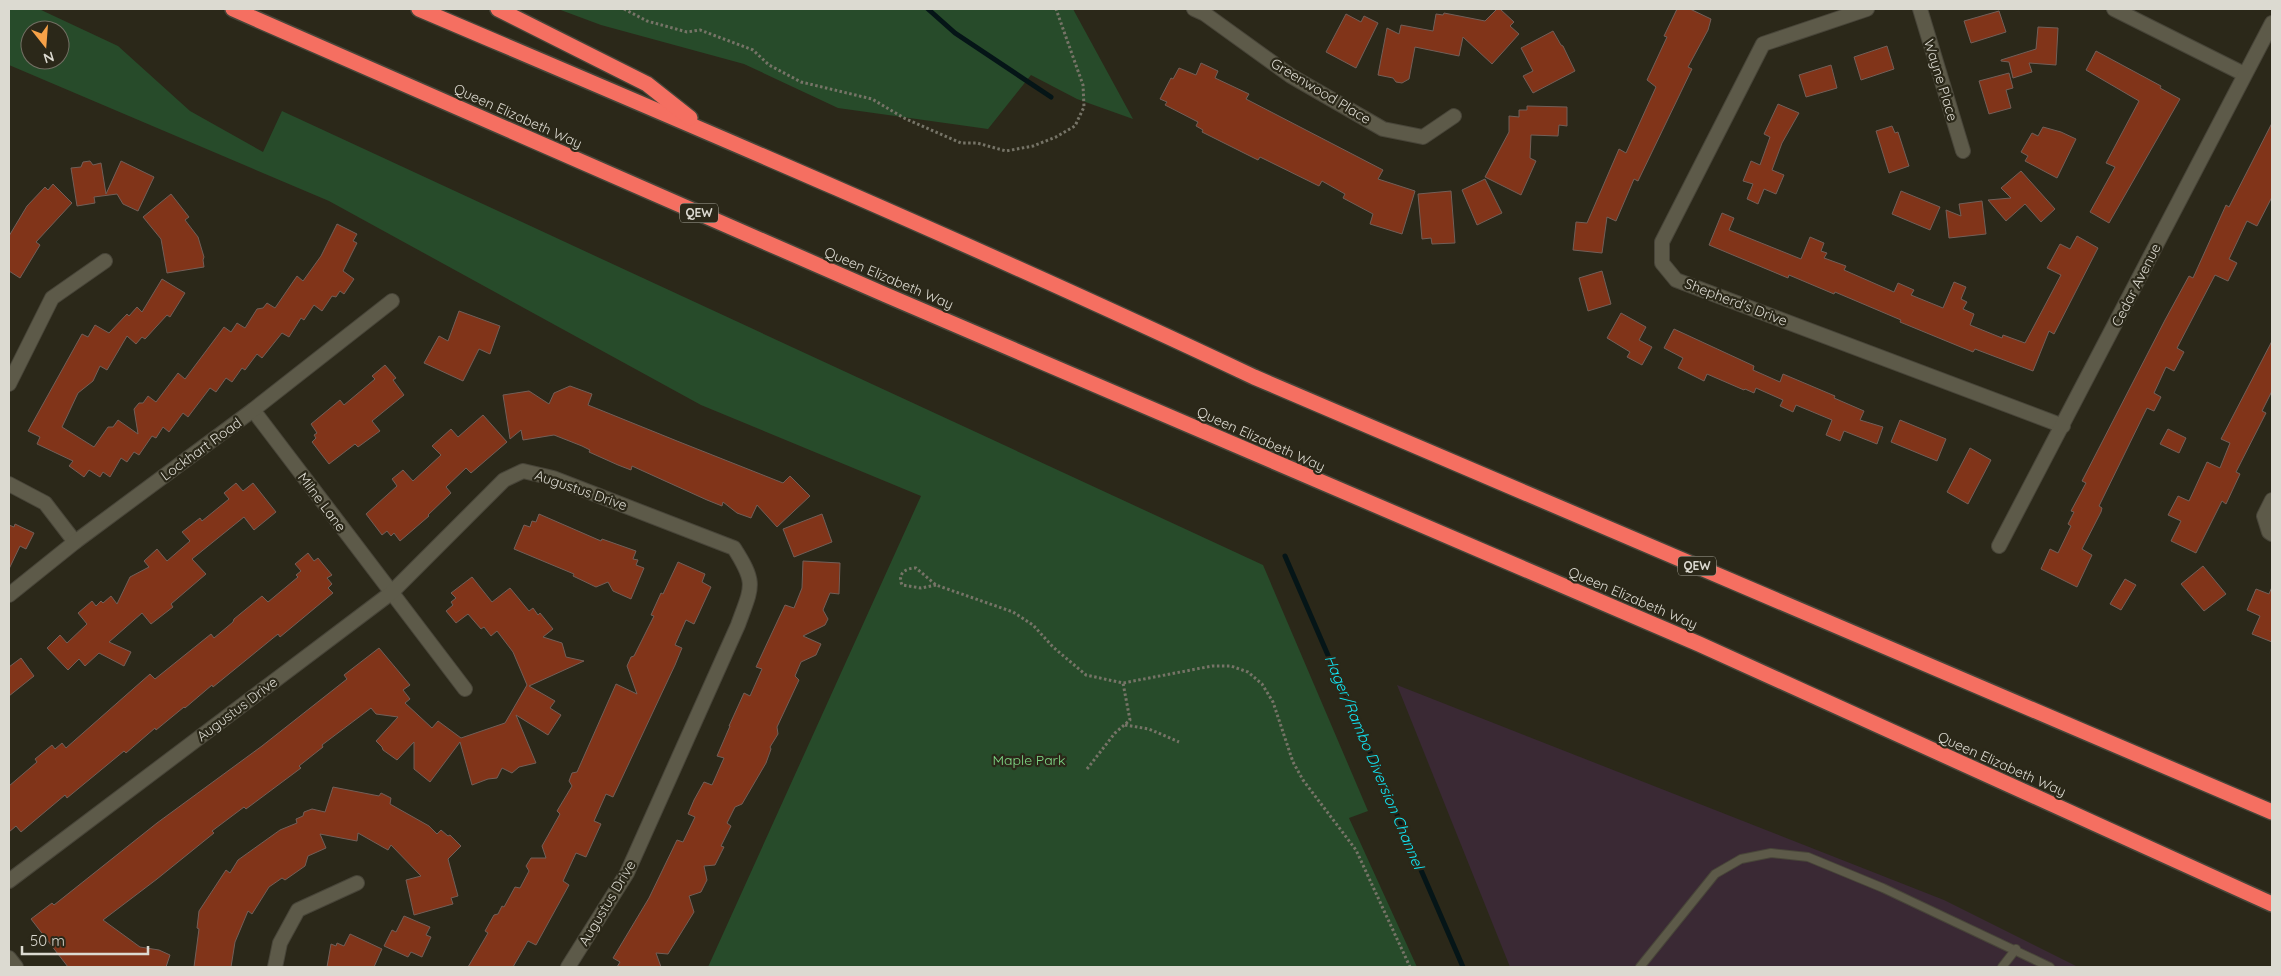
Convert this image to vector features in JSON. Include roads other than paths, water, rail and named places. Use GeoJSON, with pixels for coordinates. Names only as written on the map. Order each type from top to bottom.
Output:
{"type":"FeatureCollection","features":[{"type":"Feature","properties":{"kind":"highway","name":"Queen Elizabeth Way"},"geometry":{"type":"LineString","coordinates":[[233,9],[886,295],[1699,644],[2272,904]]}},
{"type":"Feature","properties":{"kind":"highway","name":"QEW"},"geometry":{"type":"LineString","coordinates":[[419,9],[707,131],[1124,315],[1263,381],[2272,812]]}},
{"type":"Feature","properties":{"kind":"highway"},"geometry":{"type":"LineString","coordinates":[[498,9],[647,84],[707,131]]}},
{"type":"Feature","properties":{"kind":"street","name":"Greenwood Place"},"geometry":{"type":"LineString","coordinates":[[1194,9],[1205,14],[1291,76],[1384,129],[1423,137],[1454,116]]}},
{"type":"Feature","properties":{"kind":"street","name":"Shepherd's Drive"},"geometry":{"type":"LineString","coordinates":[[1868,9],[1763,44],[1662,242],[1662,263],[1676,280],[2063,426]]}},
{"type":"Feature","properties":{"kind":"street","name":"Wayne Place"},"geometry":{"type":"LineString","coordinates":[[1920,9],[1963,151]]}},
{"type":"Feature","properties":{"kind":"street"},"geometry":{"type":"LineString","coordinates":[[2114,9],[2244,74]]}},
{"type":"Feature","properties":{"kind":"street","name":"Cedar Avenue"},"geometry":{"type":"LineString","coordinates":[[1999,546],[2272,23]]}},
{"type":"Feature","properties":{"kind":"street"},"geometry":{"type":"LineString","coordinates":[[9,384],[52,298],[105,260]]}},
{"type":"Feature","properties":{"kind":"street","name":"Lockhart Road"},"geometry":{"type":"LineString","coordinates":[[9,595],[75,542],[253,410],[392,301]]}},
{"type":"Feature","properties":{"kind":"street","name":"Milne Lane"},"geometry":{"type":"LineString","coordinates":[[253,410],[465,689]]}},
{"type":"Feature","properties":{"kind":"street","name":"Augustus Drive"},"geometry":{"type":"LineString","coordinates":[[9,881],[391,593],[504,480],[523,471],[553,478],[734,548],[749,571],[751,590],[738,625],[631,864],[568,967]]}},
{"type":"Feature","properties":{"kind":"street"},"geometry":{"type":"LineString","coordinates":[[9,484],[45,503],[75,542]]}},
{"type":"Feature","properties":{"kind":"street"},"geometry":{"type":"LineString","coordinates":[[2272,500],[2264,516],[2269,532],[2272,534]]}},
{"type":"Feature","properties":{"kind":"street"},"geometry":{"type":"LineString","coordinates":[[275,967],[280,943],[298,910],[357,883]]}},
{"type":"Feature","properties":{"kind":"street"},"geometry":{"type":"LineString","coordinates":[[9,958],[16,967]]}},
{"type":"Feature","properties":{"kind":"lane"},"geometry":{"type":"LineString","coordinates":[[1640,967],[1715,874],[1741,859],[1771,853],[1808,857],[1883,888],[2016,949],[2050,967]]}},
{"type":"Feature","properties":{"kind":"lane"},"geometry":{"type":"LineString","coordinates":[[2002,967],[2016,949]]}},
{"type":"Feature","properties":{"kind":"waterway","name":"Hager/Rambo Diversion Channel"},"geometry":{"type":"LineString","coordinates":[[928,9],[955,33],[1051,97]]}},
{"type":"Feature","properties":{"kind":"waterway","name":"Hager/Rambo Diversion Channel"},"geometry":{"type":"LineString","coordinates":[[1285,556],[1463,967]]}},
{"type":"Feature","properties":{"kind":"park label","name":"Maple Park"},"geometry":{"type":"Point","coordinates":[1029,760]}}]}
